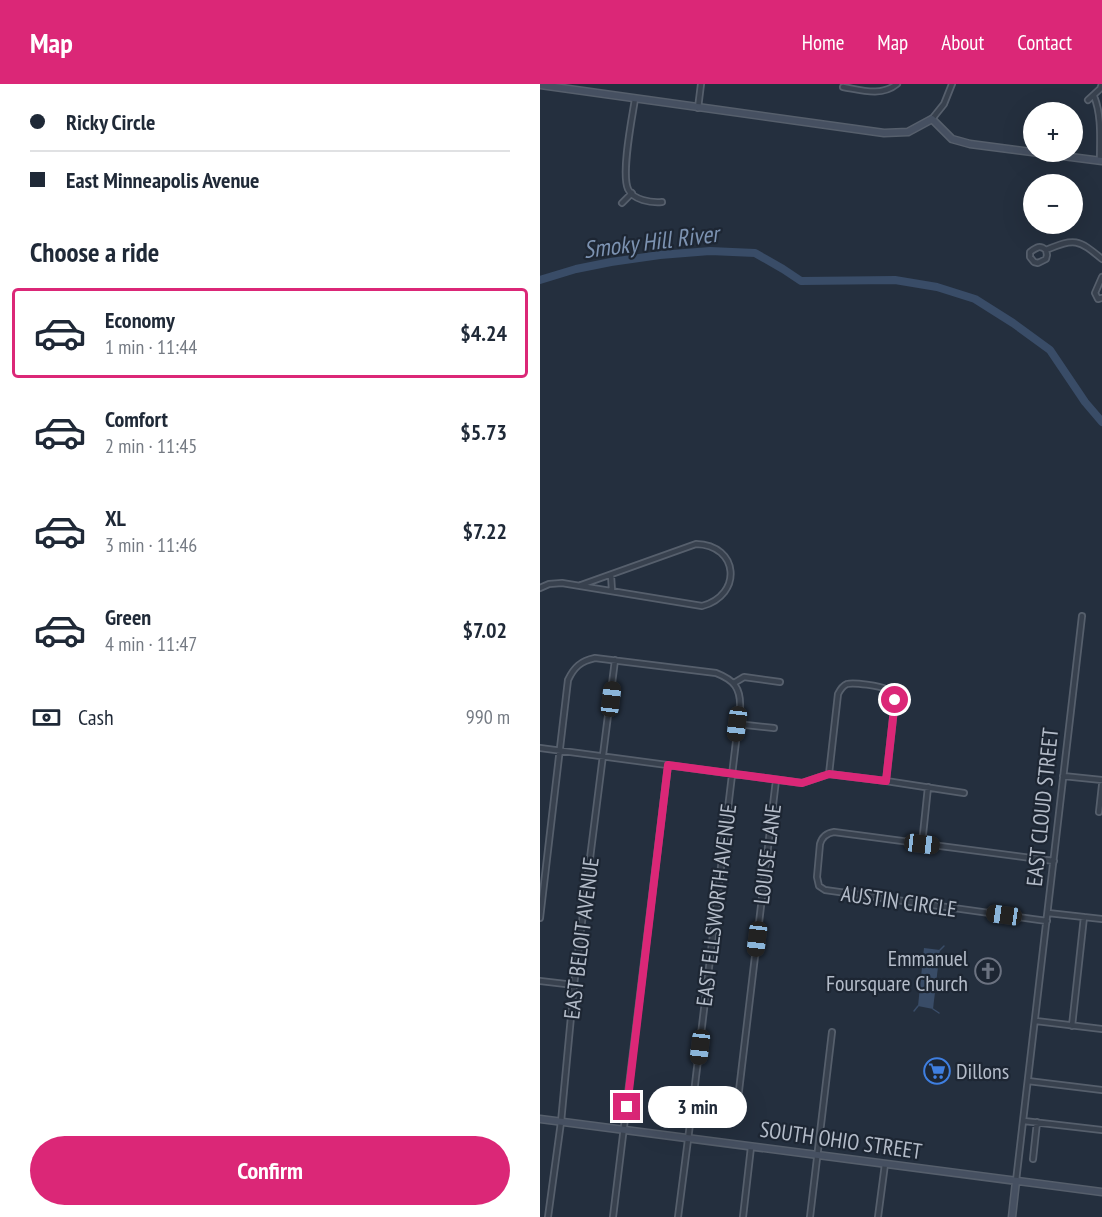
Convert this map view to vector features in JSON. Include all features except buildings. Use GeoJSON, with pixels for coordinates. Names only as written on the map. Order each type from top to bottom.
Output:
{"type":"FeatureCollection","features":[{"type":"Feature","properties":{"kind":"main road"},"geometry":{"type":"LineString","coordinates":[[540,85],[884,133],[908,132],[932,119],[952,139],[970,144],[1101,161]]}},
{"type":"Feature","properties":{"kind":"main road","name":"SOUTH OHIO STREET"},"geometry":{"type":"LineString","coordinates":[[540,1119],[1102,1192]]}},
{"type":"Feature","properties":{"kind":"main road","name":"EAST CLOUD STREET"},"geometry":{"type":"LineString","coordinates":[[1012,1217],[1016,1181]]}},
{"type":"Feature","properties":{"kind":"street"},"geometry":{"type":"LineString","coordinates":[[698,108],[702,84]]}},
{"type":"Feature","properties":{"kind":"street"},"geometry":{"type":"LineString","coordinates":[[843,87],[878,92],[891,89],[897,84]]}},
{"type":"Feature","properties":{"kind":"street"},"geometry":{"type":"LineString","coordinates":[[932,119],[944,104],[952,84]]}},
{"type":"Feature","properties":{"kind":"street"},"geometry":{"type":"LineString","coordinates":[[1088,100],[1094,96],[1102,84]]}},
{"type":"Feature","properties":{"kind":"street"},"geometry":{"type":"LineString","coordinates":[[1094,96],[1101,117],[1101,161]]}},
{"type":"Feature","properties":{"kind":"street"},"geometry":{"type":"LineString","coordinates":[[635,99],[625,173],[628,189],[639,199],[655,203],[662,202]]}},
{"type":"Feature","properties":{"kind":"street"},"geometry":{"type":"LineString","coordinates":[[622,203],[632,193]]}},
{"type":"Feature","properties":{"kind":"street"},"geometry":{"type":"LineString","coordinates":[[1046,250],[1066,242],[1077,242],[1102,259]]}},
{"type":"Feature","properties":{"kind":"street"},"geometry":{"type":"LineString","coordinates":[[1102,277],[1095,293],[1098,299],[1102,298]]}},
{"type":"Feature","properties":{"kind":"street"},"geometry":{"type":"LineString","coordinates":[[540,588],[549,584],[562,583],[581,585],[702,606],[722,597],[728,588],[729,565],[725,556],[716,548],[706,544],[696,544],[581,585]]}},
{"type":"Feature","properties":{"kind":"street"},"geometry":{"type":"LineString","coordinates":[[610,574],[612,591]]}},
{"type":"Feature","properties":{"kind":"street","name":"EAST CLOUD STREET"},"geometry":{"type":"LineString","coordinates":[[1016,1181],[1082,616]]}},
{"type":"Feature","properties":{"kind":"street"},"geometry":{"type":"LineString","coordinates":[[540,918],[568,680],[574,668],[585,660],[595,658],[716,673],[726,677],[734,684],[744,677],[780,682]]}},
{"type":"Feature","properties":{"kind":"street","name":"EAST BELOIT AVENUE"},"geometry":{"type":"LineString","coordinates":[[548,1217],[561,1122],[574,985],[615,660]]}},
{"type":"Feature","properties":{"kind":"street","name":"EAST ELLSWORTH AVENUE"},"geometry":{"type":"LineString","coordinates":[[678,1217],[740,699],[734,684]]}},
{"type":"Feature","properties":{"kind":"street"},"geometry":{"type":"LineString","coordinates":[[829,774],[838,694],[840,688],[853,684],[888,690],[895,700],[886,781]]}},
{"type":"Feature","properties":{"kind":"street"},"geometry":{"type":"LineString","coordinates":[[737,724],[774,728]]}},
{"type":"Feature","properties":{"kind":"street"},"geometry":{"type":"LineString","coordinates":[[540,748],[802,783],[829,774],[964,793]]}},
{"type":"Feature","properties":{"kind":"street"},"geometry":{"type":"LineString","coordinates":[[613,1217],[668,765]]}},
{"type":"Feature","properties":{"kind":"street"},"geometry":{"type":"LineString","coordinates":[[1063,776],[1102,783],[1098,812]]}},
{"type":"Feature","properties":{"kind":"street","name":"LOUISE LANE"},"geometry":{"type":"LineString","coordinates":[[694,1093],[738,1099],[776,780]]}},
{"type":"Feature","properties":{"kind":"street"},"geometry":{"type":"LineString","coordinates":[[922,844],[928,787]]}},
{"type":"Feature","properties":{"kind":"street","name":"AUSTIN CIRCLE"},"geometry":{"type":"LineString","coordinates":[[1047,921],[822,889],[817,882],[820,844],[822,839],[830,833],[1054,861]]}},
{"type":"Feature","properties":{"kind":"street"},"geometry":{"type":"LineString","coordinates":[[1048,913],[1102,919]]}},
{"type":"Feature","properties":{"kind":"street"},"geometry":{"type":"LineString","coordinates":[[1072,1026],[1084,917]]}},
{"type":"Feature","properties":{"kind":"street"},"geometry":{"type":"LineString","coordinates":[[540,981],[574,985]]}},
{"type":"Feature","properties":{"kind":"street"},"geometry":{"type":"LineString","coordinates":[[1036,1021],[1102,1029]]}},
{"type":"Feature","properties":{"kind":"street"},"geometry":{"type":"LineString","coordinates":[[810,1217],[832,1032]]}},
{"type":"Feature","properties":{"kind":"street"},"geometry":{"type":"LineString","coordinates":[[1028,1081],[1102,1090]]}},
{"type":"Feature","properties":{"kind":"street"},"geometry":{"type":"LineString","coordinates":[[1024,1121],[1102,1130]]}},
{"type":"Feature","properties":{"kind":"street"},"geometry":{"type":"LineString","coordinates":[[1032,1159],[1037,1122]]}},
{"type":"Feature","properties":{"kind":"street"},"geometry":{"type":"LineString","coordinates":[[742,1217],[752,1146]]}},
{"type":"Feature","properties":{"kind":"street"},"geometry":{"type":"LineString","coordinates":[[878,1217],[885,1164]]}},
{"type":"Feature","properties":{"kind":"water"},"geometry":{"type":"Polygon","coordinates":[[[924,948],[940,950],[933,1009],[918,1006],[924,948]]]}},
{"type":"Feature","properties":{"kind":"waterway","name":"Smoky Hill River"},"geometry":{"type":"LineString","coordinates":[[540,280],[576,269],[611,262],[710,251],[755,253],[801,281],[895,280],[937,287],[975,299],[1050,350],[1085,402],[1102,422]]}},
{"type":"Feature","properties":{"kind":"waterway"},"geometry":{"type":"LineString","coordinates":[[940,950],[944,946]]}},
{"type":"Feature","properties":{"kind":"waterway"},"geometry":{"type":"LineString","coordinates":[[914,1011],[918,1006]]}},
{"type":"Feature","properties":{"kind":"waterway"},"geometry":{"type":"LineString","coordinates":[[933,1009],[939,1013]]}},
{"type":"Feature","properties":{"kind":"place","name":"Emmanuel Foursquare Church"},"geometry":{"type":"Point","coordinates":[988,971]}},
{"type":"Feature","properties":{"kind":"place","name":"Dillons"},"geometry":{"type":"Point","coordinates":[937,1071]}},
{"type":"Feature","properties":{"kind":"route"},"geometry":{"type":"LineString","coordinates":[[627,1107],[668,765],[802,783],[829,774],[886,781],[895,700]]}}]}
